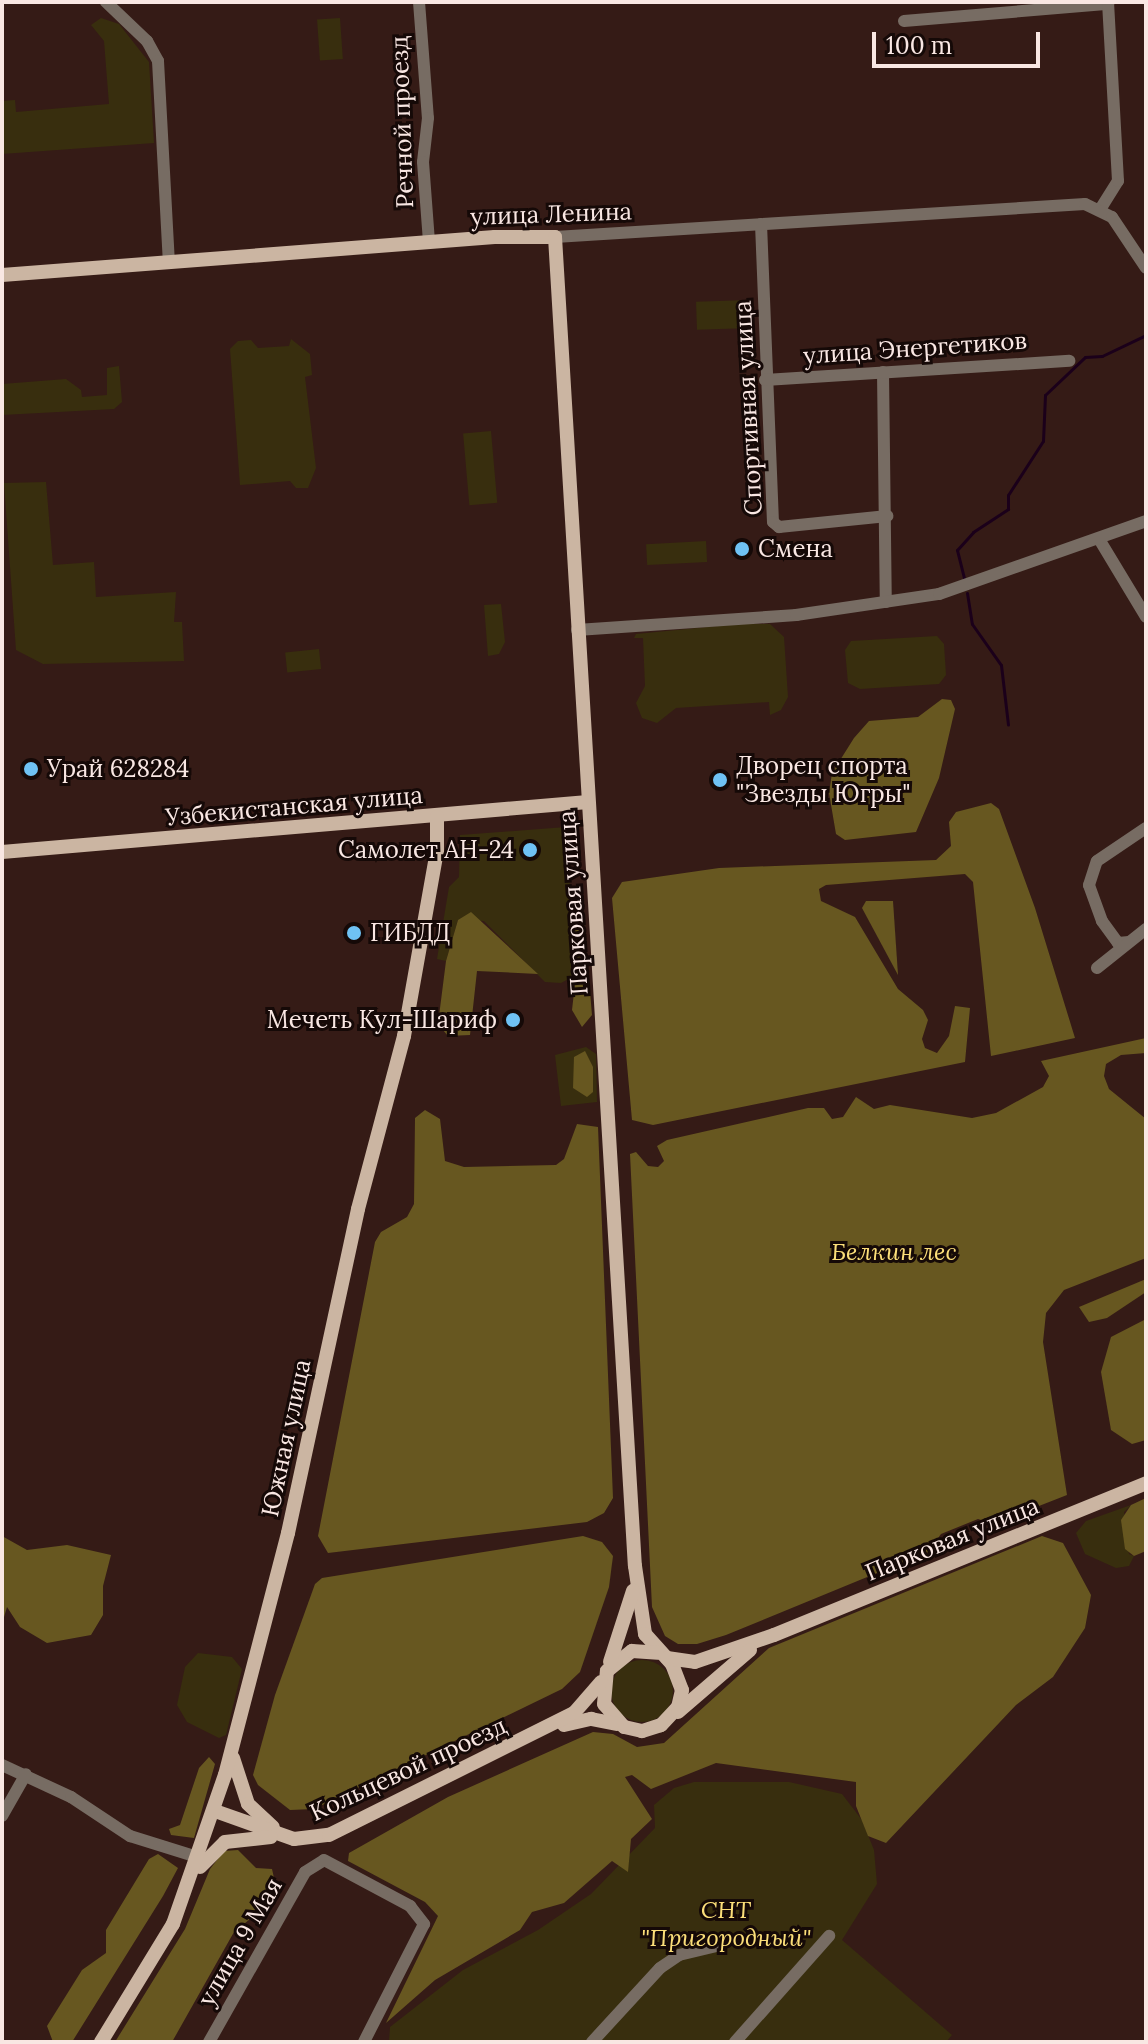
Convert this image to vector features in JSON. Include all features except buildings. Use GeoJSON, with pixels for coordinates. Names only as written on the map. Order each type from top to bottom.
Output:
{"type":"FeatureCollection","features":[{"type":"Feature","properties":{"kind":"main road","name":"улица Ленина"},"geometry":{"type":"LineString","coordinates":[[2,275],[429,241],[555,237]]}},
{"type":"Feature","properties":{"kind":"main road","name":"Парковая улица"},"geometry":{"type":"LineString","coordinates":[[555,237],[635,1566],[642,1626],[661,1655],[695,1662],[774,1635],[1146,1483]]}},
{"type":"Feature","properties":{"kind":"main road","name":"Узбекистанская улица"},"geometry":{"type":"LineString","coordinates":[[2,852],[588,802]]}},
{"type":"Feature","properties":{"kind":"main road","name":"Южная улица"},"geometry":{"type":"LineString","coordinates":[[101,2042],[152,1962],[193,1877],[233,1748],[288,1533],[358,1209],[404,1036],[435,865],[437,817]]}},
{"type":"Feature","properties":{"kind":"main road","name":"Парковая улица"},"geometry":{"type":"LineString","coordinates":[[605,1675],[630,1608],[635,1566]]}},
{"type":"Feature","properties":{"kind":"main road","name":"Парковая улица"},"geometry":{"type":"LineString","coordinates":[[669,1720],[730,1662],[774,1635]]}},
{"type":"Feature","properties":{"kind":"main road"},"geometry":{"type":"LineString","coordinates":[[632,1651],[661,1655],[678,1673],[682,1690],[669,1720],[651,1730],[624,1727],[604,1704],[605,1675],[632,1651]]}},
{"type":"Feature","properties":{"kind":"main road","name":"Кольцевой проезд"},"geometry":{"type":"LineString","coordinates":[[215,1811],[294,1839],[329,1835],[438,1777],[529,1737],[587,1703],[605,1675]]}},
{"type":"Feature","properties":{"kind":"main road","name":"Кольцевой проезд"},"geometry":{"type":"LineString","coordinates":[[529,1737],[591,1719],[624,1727]]}},
{"type":"Feature","properties":{"kind":"main road"},"geometry":{"type":"LineString","coordinates":[[233,1748],[236,1775],[248,1804],[294,1839]]}},
{"type":"Feature","properties":{"kind":"main road"},"geometry":{"type":"LineString","coordinates":[[193,1877],[225,1842],[253,1835],[294,1839]]}},
{"type":"Feature","properties":{"kind":"street"},"geometry":{"type":"LineString","coordinates":[[106,2],[147,41],[158,61],[169,262]]}},
{"type":"Feature","properties":{"kind":"street","name":"Речной проезд"},"geometry":{"type":"LineString","coordinates":[[419,2],[428,118],[423,162],[429,241]]}},
{"type":"Feature","properties":{"kind":"street"},"geometry":{"type":"LineString","coordinates":[[904,21],[1108,3],[1118,181],[1101,208],[1118,222],[1146,268]]}},
{"type":"Feature","properties":{"kind":"street","name":"улица Ленина"},"geometry":{"type":"LineString","coordinates":[[555,237],[1068,204],[1101,208]]}},
{"type":"Feature","properties":{"kind":"street","name":"Спортивная улица"},"geometry":{"type":"LineString","coordinates":[[761,224],[765,380],[775,525],[887,516]]}},
{"type":"Feature","properties":{"kind":"street","name":"улица Энергетиков"},"geometry":{"type":"LineString","coordinates":[[765,380],[1069,361]]}},
{"type":"Feature","properties":{"kind":"street"},"geometry":{"type":"LineString","coordinates":[[883,372],[886,602]]}},
{"type":"Feature","properties":{"kind":"street"},"geometry":{"type":"LineString","coordinates":[[577,630],[796,615],[957,589],[1146,521]]}},
{"type":"Feature","properties":{"kind":"street"},"geometry":{"type":"LineString","coordinates":[[1099,539],[1146,617]]}},
{"type":"Feature","properties":{"kind":"street"},"geometry":{"type":"LineString","coordinates":[[1129,942],[1118,943],[1095,912],[1089,885],[1097,861],[1146,828]]}},
{"type":"Feature","properties":{"kind":"street"},"geometry":{"type":"LineString","coordinates":[[1097,968],[1146,929]]}},
{"type":"Feature","properties":{"kind":"street"},"geometry":{"type":"LineString","coordinates":[[2,1765],[26,1774],[130,1836],[200,1858]]}},
{"type":"Feature","properties":{"kind":"street"},"geometry":{"type":"LineString","coordinates":[[2,1816],[26,1774]]}},
{"type":"Feature","properties":{"kind":"street","name":"улица 9 Мая"},"geometry":{"type":"LineString","coordinates":[[209,2042],[311,1865],[330,1862],[410,1906],[424,1924],[364,2042]]}},
{"type":"Feature","properties":{"kind":"street"},"geometry":{"type":"LineString","coordinates":[[735,2042],[829,1936]]}},
{"type":"Feature","properties":{"kind":"street"},"geometry":{"type":"LineString","coordinates":[[592,2042],[660,1968],[679,1955],[720,1945]]}},
{"type":"Feature","properties":{"kind":"green space"},"geometry":{"type":"Polygon","coordinates":[[[101,18],[119,24],[149,62],[154,143],[2,154],[2,101],[15,100],[16,112],[109,104],[104,41],[91,25],[101,18]]]}},
{"type":"Feature","properties":{"kind":"green space"},"geometry":{"type":"Polygon","coordinates":[[[340,18],[343,59],[320,61],[317,20],[340,18]]]}},
{"type":"Feature","properties":{"kind":"green space"},"geometry":{"type":"Polygon","coordinates":[[[749,300],[750,328],[697,330],[696,302],[749,300]]]}},
{"type":"Feature","properties":{"kind":"green space"},"geometry":{"type":"Polygon","coordinates":[[[291,339],[310,354],[312,375],[305,377],[316,468],[308,488],[296,488],[290,481],[240,485],[230,349],[238,341],[251,340],[258,348],[289,346],[291,339]]]}},
{"type":"Feature","properties":{"kind":"green space"},"geometry":{"type":"Polygon","coordinates":[[[119,366],[122,402],[114,409],[2,415],[2,384],[66,379],[81,390],[82,397],[107,395],[107,368],[119,366]]]}},
{"type":"Feature","properties":{"kind":"green space"},"geometry":{"type":"Polygon","coordinates":[[[491,431],[497,503],[469,505],[463,433],[491,431]]]}},
{"type":"Feature","properties":{"kind":"green space"},"geometry":{"type":"Polygon","coordinates":[[[46,482],[53,565],[94,562],[96,597],[176,592],[174,622],[182,622],[184,661],[43,664],[16,650],[4,483],[46,482]]]}},
{"type":"Feature","properties":{"kind":"green space"},"geometry":{"type":"Polygon","coordinates":[[[706,541],[707,562],[647,565],[646,544],[706,541]]]}},
{"type":"Feature","properties":{"kind":"green space"},"geometry":{"type":"Polygon","coordinates":[[[501,604],[505,642],[499,654],[488,656],[484,605],[501,604]]]}},
{"type":"Feature","properties":{"kind":"green space"},"geometry":{"type":"Polygon","coordinates":[[[770,624],[784,637],[788,697],[781,710],[770,715],[769,702],[676,708],[657,723],[642,718],[636,703],[645,686],[643,638],[634,638],[636,634],[770,624]]]}},
{"type":"Feature","properties":{"kind":"green space"},"geometry":{"type":"Polygon","coordinates":[[[937,636],[944,644],[946,675],[939,684],[860,689],[848,683],[845,650],[851,641],[937,636]]]}},
{"type":"Feature","properties":{"kind":"green space"},"geometry":{"type":"Polygon","coordinates":[[[319,649],[321,669],[287,672],[285,653],[319,649]]]}},
{"type":"Feature","properties":{"kind":"green space"},"geometry":{"type":"Polygon","coordinates":[[[942,699],[951,700],[955,709],[939,778],[916,832],[845,840],[836,834],[829,793],[832,773],[854,738],[869,721],[918,717],[942,699]]]}},
{"type":"Feature","properties":{"kind":"green space"},"geometry":{"type":"Polygon","coordinates":[[[991,803],[999,809],[1035,908],[1075,1038],[991,1056],[973,882],[965,874],[826,885],[819,889],[821,901],[855,917],[898,989],[923,1010],[928,1020],[922,1039],[925,1048],[937,1053],[949,1036],[955,1006],[970,1008],[965,1062],[653,1125],[632,1120],[612,898],[622,882],[719,868],[936,860],[951,846],[949,822],[956,812],[991,803]]]}},
{"type":"Feature","properties":{"kind":"green space"},"geometry":{"type":"Polygon","coordinates":[[[566,827],[576,975],[561,983],[545,982],[484,921],[458,920],[446,961],[437,959],[449,887],[459,877],[460,835],[566,827]]]}},
{"type":"Feature","properties":{"kind":"green space"},"geometry":{"type":"Polygon","coordinates":[[[570,887],[582,897],[592,1015],[582,1027],[572,1010],[576,975],[570,887]]]}},
{"type":"Feature","properties":{"kind":"green space"},"geometry":{"type":"Polygon","coordinates":[[[866,901],[893,901],[898,975],[862,908],[866,901]]]}},
{"type":"Feature","properties":{"kind":"green space"},"geometry":{"type":"Polygon","coordinates":[[[471,912],[538,974],[477,971],[470,1035],[448,1036],[438,1024],[446,961],[458,920],[471,912]]]}},
{"type":"Feature","properties":{"kind":"green space","name":"Белкин лес"},"geometry":{"type":"Polygon","coordinates":[[[1146,1038],[1146,1053],[1121,1055],[1106,1064],[1104,1076],[1109,1089],[1146,1119],[1146,1258],[1064,1290],[1046,1313],[1043,1342],[1067,1495],[993,1524],[978,1519],[941,1534],[928,1552],[726,1635],[697,1644],[678,1644],[665,1636],[652,1607],[630,1154],[636,1152],[648,1166],[658,1167],[664,1161],[657,1146],[667,1140],[808,1108],[824,1108],[832,1119],[843,1117],[856,1097],[874,1109],[890,1105],[972,1118],[996,1113],[1043,1087],[1049,1076],[1041,1061],[1146,1038]]]}},
{"type":"Feature","properties":{"kind":"green space"},"geometry":{"type":"Polygon","coordinates":[[[586,1047],[596,1054],[597,1102],[561,1106],[555,1055],[586,1047]]]}},
{"type":"Feature","properties":{"kind":"green space"},"geometry":{"type":"Polygon","coordinates":[[[585,1051],[593,1067],[593,1092],[587,1097],[573,1088],[574,1057],[585,1051]]]}},
{"type":"Feature","properties":{"kind":"green space"},"geometry":{"type":"Polygon","coordinates":[[[425,1110],[440,1119],[445,1161],[464,1167],[556,1165],[564,1159],[577,1124],[598,1127],[613,1498],[604,1513],[587,1522],[328,1553],[318,1536],[375,1242],[381,1232],[407,1217],[414,1204],[415,1118],[425,1110]]]}},
{"type":"Feature","properties":{"kind":"green space"},"geometry":{"type":"Polygon","coordinates":[[[1146,1279],[1146,1292],[1107,1318],[1089,1322],[1079,1307],[1146,1279]]]}},
{"type":"Feature","properties":{"kind":"green space"},"geometry":{"type":"Polygon","coordinates":[[[1146,1319],[1146,1440],[1132,1444],[1111,1430],[1101,1372],[1111,1337],[1146,1319]]]}},
{"type":"Feature","properties":{"kind":"green space"},"geometry":{"type":"Polygon","coordinates":[[[1146,1498],[1146,1551],[1134,1556],[1125,1549],[1121,1520],[1131,1505],[1146,1498]]]}},
{"type":"Feature","properties":{"kind":"green space"},"geometry":{"type":"Polygon","coordinates":[[[1131,1505],[1124,1512],[1129,1554],[1134,1556],[1129,1566],[1116,1568],[1085,1554],[1076,1533],[1086,1521],[1131,1505]]]}},
{"type":"Feature","properties":{"kind":"green space"},"geometry":{"type":"Polygon","coordinates":[[[2,1536],[27,1550],[67,1545],[111,1555],[103,1586],[103,1615],[91,1635],[47,1643],[20,1627],[7,1607],[2,1624],[2,1536]]]}},
{"type":"Feature","properties":{"kind":"green space"},"geometry":{"type":"Polygon","coordinates":[[[583,1536],[602,1542],[613,1556],[609,1587],[580,1672],[562,1689],[314,1809],[290,1810],[258,1785],[253,1775],[275,1695],[315,1584],[322,1578],[583,1536]]]}},
{"type":"Feature","properties":{"kind":"green space"},"geometry":{"type":"Polygon","coordinates":[[[1042,1536],[1063,1543],[1091,1595],[1085,1628],[1053,1677],[1016,1705],[886,1843],[868,1836],[856,1806],[856,1782],[716,1763],[651,1789],[632,1775],[625,1777],[652,1819],[631,1839],[628,1872],[612,1861],[564,1903],[532,1912],[520,1930],[435,1980],[386,2023],[438,1916],[425,1902],[348,1861],[349,1853],[448,1797],[593,1732],[613,1734],[637,1747],[664,1743],[769,1648],[1042,1536]]]}},
{"type":"Feature","properties":{"kind":"green space"},"geometry":{"type":"Polygon","coordinates":[[[198,1653],[232,1657],[242,1669],[226,1735],[219,1738],[187,1722],[177,1705],[185,1667],[198,1653]]]}},
{"type":"Feature","properties":{"kind":"green space"},"geometry":{"type":"Polygon","coordinates":[[[642,1660],[654,1662],[664,1669],[671,1679],[671,1703],[664,1713],[654,1720],[642,1722],[630,1720],[620,1713],[613,1703],[611,1691],[613,1679],[620,1669],[630,1662],[642,1660]]]}},
{"type":"Feature","properties":{"kind":"green space"},"geometry":{"type":"Polygon","coordinates":[[[209,1757],[215,1764],[194,1838],[171,1835],[169,1829],[180,1825],[199,1768],[209,1757]]]}},
{"type":"Feature","properties":{"kind":"green space","name":"СНТ \"Пригородный\""},"geometry":{"type":"Polygon","coordinates":[[[694,1782],[789,1782],[842,1794],[862,1820],[874,1850],[877,1884],[842,1940],[952,2035],[946,2042],[389,2042],[390,2027],[463,1970],[538,1930],[591,1894],[655,1828],[654,1805],[674,1788],[694,1782]]]}},
{"type":"Feature","properties":{"kind":"green space"},"geometry":{"type":"Polygon","coordinates":[[[238,1850],[256,1868],[272,1869],[274,1878],[255,1915],[234,1932],[172,2042],[115,2042],[185,1929],[210,1869],[224,1851],[238,1850]]]}},
{"type":"Feature","properties":{"kind":"green space"},"geometry":{"type":"Polygon","coordinates":[[[158,1854],[178,1868],[163,1896],[72,2042],[53,2042],[47,2026],[82,1970],[106,1953],[106,1930],[149,1859],[158,1854]]]}},
{"type":"Feature","properties":{"kind":"waterway"},"geometry":{"type":"LineString","coordinates":[[964,578],[957,550],[973,532],[1008,509],[1008,495],[1043,441],[1045,395],[1085,357],[1102,356],[1146,335]]}},
{"type":"Feature","properties":{"kind":"waterway"},"geometry":{"type":"LineString","coordinates":[[967,593],[972,624],[1001,665],[1008,725]]}},
{"type":"Feature","properties":{"kind":"place","name":"Смена"},"geometry":{"type":"Point","coordinates":[742,549]}},
{"type":"Feature","properties":{"kind":"place","name":"Урай 628284"},"geometry":{"type":"Point","coordinates":[31,769]}},
{"type":"Feature","properties":{"kind":"place","name":"Дворец спорта \"Звезды Югры\""},"geometry":{"type":"Point","coordinates":[720,780]}},
{"type":"Feature","properties":{"kind":"place","name":"Самолет АН-24"},"geometry":{"type":"Point","coordinates":[530,850]}},
{"type":"Feature","properties":{"kind":"place","name":"ГИБДД"},"geometry":{"type":"Point","coordinates":[354,933]}},
{"type":"Feature","properties":{"kind":"place","name":"Мечеть Кул-Шариф"},"geometry":{"type":"Point","coordinates":[513,1020]}}]}
